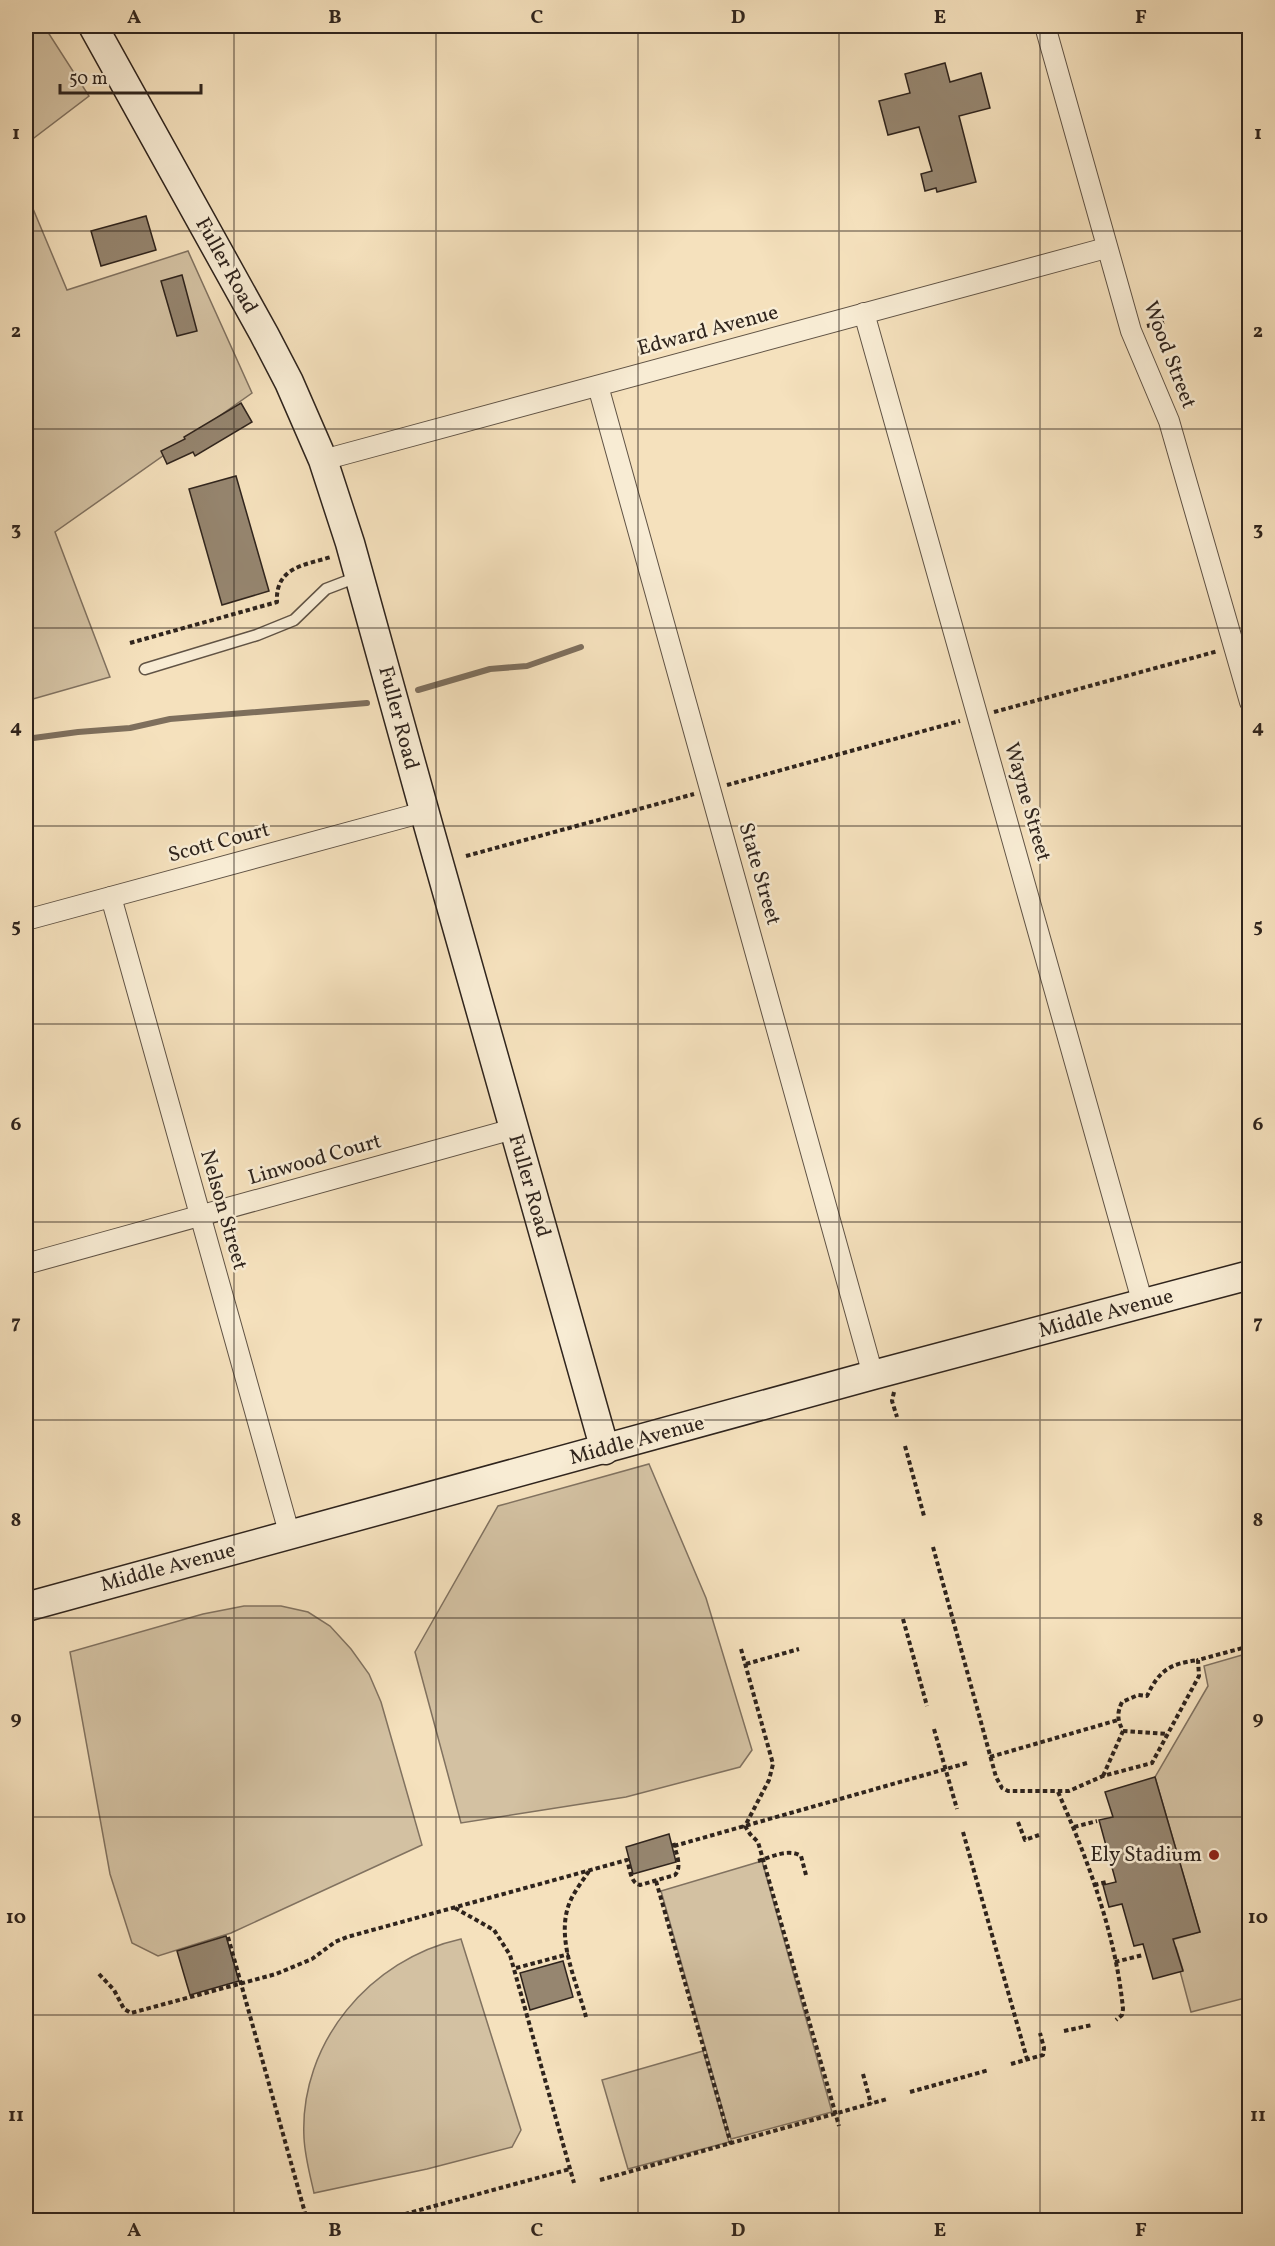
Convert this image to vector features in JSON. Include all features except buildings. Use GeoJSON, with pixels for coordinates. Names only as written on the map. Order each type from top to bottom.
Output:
{"type":"FeatureCollection","features":[{"type":"Feature","properties":{"kind":"street","name":"Fuller Road"},"geometry":{"type":"LineString","coordinates":[[93,26],[264,334],[289,382],[323,460],[360,576],[424,812],[605,1450]]}},
{"type":"Feature","properties":{"kind":"street","name":"Wood Street"},"geometry":{"type":"LineString","coordinates":[[1045,26],[1131,331],[1169,421],[1250,702]]}},
{"type":"Feature","properties":{"kind":"street","name":"Edward Avenue"},"geometry":{"type":"LineString","coordinates":[[323,460],[1106,248]]}},
{"type":"Feature","properties":{"kind":"street","name":"Wayne Street"},"geometry":{"type":"LineString","coordinates":[[864,313],[1143,1304]]}},
{"type":"Feature","properties":{"kind":"street","name":"State Street"},"geometry":{"type":"LineString","coordinates":[[598,386],[884,1382]]}},
{"type":"Feature","properties":{"kind":"street","name":"Scott Court"},"geometry":{"type":"LineString","coordinates":[[26,920],[424,812]]}},
{"type":"Feature","properties":{"kind":"street","name":"Nelson Street"},"geometry":{"type":"LineString","coordinates":[[111,897],[290,1536]]}},
{"type":"Feature","properties":{"kind":"street","name":"Linwood Court"},"geometry":{"type":"LineString","coordinates":[[26,1264],[513,1129]]}},
{"type":"Feature","properties":{"kind":"street","name":"Middle Avenue"},"geometry":{"type":"LineString","coordinates":[[26,1607],[605,1450],[884,1382],[1143,1304],[1250,1275]]}},
{"type":"Feature","properties":{"kind":"lane"},"geometry":{"type":"LineString","coordinates":[[145,669],[257,635],[294,620],[326,589],[360,576]]}},
{"type":"Feature","properties":{"kind":"path"},"geometry":{"type":"LineString","coordinates":[[130,643],[277,602],[276,591],[286,573],[297,567],[331,557]]}},
{"type":"Feature","properties":{"kind":"path"},"geometry":{"type":"LineString","coordinates":[[990,713],[1221,651]]}},
{"type":"Feature","properties":{"kind":"path"},"geometry":{"type":"LineString","coordinates":[[723,786],[966,720]]}},
{"type":"Feature","properties":{"kind":"path"},"geometry":{"type":"LineString","coordinates":[[466,856],[699,793]]}},
{"type":"Feature","properties":{"kind":"path"},"geometry":{"type":"LineString","coordinates":[[884,1382],[897,1417]]}},
{"type":"Feature","properties":{"kind":"path"},"geometry":{"type":"LineString","coordinates":[[904,1446],[924,1516]]}},
{"type":"Feature","properties":{"kind":"path"},"geometry":{"type":"LineString","coordinates":[[933,1547],[990,1757],[998,1783],[1008,1791],[1062,1792],[1103,1776],[1152,1762],[1199,1676],[1198,1660]]}},
{"type":"Feature","properties":{"kind":"path"},"geometry":{"type":"LineString","coordinates":[[903,1619],[927,1706]]}},
{"type":"Feature","properties":{"kind":"path"},"geometry":{"type":"LineString","coordinates":[[1103,1776],[1123,1731],[1118,1720],[1118,1710],[1122,1701],[1138,1695],[1147,1696],[1160,1675],[1169,1667],[1250,1646]]}},
{"type":"Feature","properties":{"kind":"path"},"geometry":{"type":"LineString","coordinates":[[741,1649],[773,1764],[769,1780],[745,1826]]}},
{"type":"Feature","properties":{"kind":"path"},"geometry":{"type":"LineString","coordinates":[[746,1664],[799,1649]]}},
{"type":"Feature","properties":{"kind":"path"},"geometry":{"type":"LineString","coordinates":[[990,1757],[1118,1720]]}},
{"type":"Feature","properties":{"kind":"path"},"geometry":{"type":"LineString","coordinates":[[934,1729],[957,1809]]}},
{"type":"Feature","properties":{"kind":"path"},"geometry":{"type":"LineString","coordinates":[[1123,1731],[1167,1734]]}},
{"type":"Feature","properties":{"kind":"path"},"geometry":{"type":"LineString","coordinates":[[99,1974],[114,1990],[124,2009],[131,2013],[294,1967],[312,1959],[335,1942],[347,1938],[627,1860],[636,1884],[656,1881],[675,1875],[679,1871],[673,1843],[745,1826],[967,1763]]}},
{"type":"Feature","properties":{"kind":"path"},"geometry":{"type":"LineString","coordinates":[[1058,1792],[1074,1827],[1094,1885],[1115,1962],[1123,2009],[1122,2015],[1116,2020]]}},
{"type":"Feature","properties":{"kind":"path"},"geometry":{"type":"LineString","coordinates":[[1074,1827],[1097,1821]]}},
{"type":"Feature","properties":{"kind":"path"},"geometry":{"type":"LineString","coordinates":[[1018,1822],[1025,1840],[1039,1834]]}},
{"type":"Feature","properties":{"kind":"path"},"geometry":{"type":"LineString","coordinates":[[745,1826],[758,1842],[760,1860],[839,2126]]}},
{"type":"Feature","properties":{"kind":"path"},"geometry":{"type":"LineString","coordinates":[[963,1832],[1027,2059]]}},
{"type":"Feature","properties":{"kind":"path"},"geometry":{"type":"LineString","coordinates":[[760,1860],[789,1852],[796,1853],[801,1856],[806,1875]]}},
{"type":"Feature","properties":{"kind":"path"},"geometry":{"type":"LineString","coordinates":[[586,2017],[566,1942],[567,1908],[590,1870]]}},
{"type":"Feature","properties":{"kind":"path"},"geometry":{"type":"LineString","coordinates":[[656,1881],[731,2144]]}},
{"type":"Feature","properties":{"kind":"path"},"geometry":{"type":"LineString","coordinates":[[1094,1885],[1107,1882]]}},
{"type":"Feature","properties":{"kind":"path"},"geometry":{"type":"LineString","coordinates":[[454,1908],[494,1930],[516,1968],[574,2183]]}},
{"type":"Feature","properties":{"kind":"path"},"geometry":{"type":"LineString","coordinates":[[228,1937],[307,2220]]}},
{"type":"Feature","properties":{"kind":"path"},"geometry":{"type":"LineString","coordinates":[[516,1968],[569,1953]]}},
{"type":"Feature","properties":{"kind":"path"},"geometry":{"type":"LineString","coordinates":[[1115,1962],[1143,1955]]}},
{"type":"Feature","properties":{"kind":"path"},"geometry":{"type":"LineString","coordinates":[[1064,2031],[1092,2025]]}},
{"type":"Feature","properties":{"kind":"path"},"geometry":{"type":"LineString","coordinates":[[1011,2064],[1043,2055],[1044,2048],[1040,2033]]}},
{"type":"Feature","properties":{"kind":"path"},"geometry":{"type":"LineString","coordinates":[[910,2092],[989,2070]]}},
{"type":"Feature","properties":{"kind":"path"},"geometry":{"type":"LineString","coordinates":[[862,2074],[871,2104]]}},
{"type":"Feature","properties":{"kind":"path"},"geometry":{"type":"LineString","coordinates":[[600,2180],[887,2099]]}},
{"type":"Feature","properties":{"kind":"path"},"geometry":{"type":"LineString","coordinates":[[383,2220],[570,2169]]}},
{"type":"Feature","properties":{"kind":"shaded area"},"geometry":{"type":"Polygon","coordinates":[[[26,26],[44,26],[89,96],[26,144],[26,26]]]}},
{"type":"Feature","properties":{"kind":"shaded area"},"geometry":{"type":"Polygon","coordinates":[[[26,192],[67,290],[188,251],[252,393],[55,532],[110,677],[26,701],[26,192]]]}},
{"type":"Feature","properties":{"kind":"shaded area"},"geometry":{"type":"Polygon","coordinates":[[[649,1464],[706,1598],[752,1750],[740,1767],[626,1797],[461,1823],[415,1652],[498,1506],[649,1464]]]}},
{"type":"Feature","properties":{"kind":"shaded area"},"geometry":{"type":"Polygon","coordinates":[[[244,1606],[281,1606],[308,1612],[330,1626],[351,1649],[369,1674],[381,1702],[422,1845],[231,1933],[158,1956],[132,1943],[110,1874],[70,1652],[203,1614],[244,1606]]]}},
{"type":"Feature","properties":{"kind":"shaded area","name":"Ely Stadium"},"geometry":{"type":"Polygon","coordinates":[[[1249,1653],[1249,1997],[1191,2012],[1176,1947],[1161,1943],[1200,1932],[1155,1777],[1208,1686],[1204,1666],[1249,1653]]]}},
{"type":"Feature","properties":{"kind":"shaded area"},"geometry":{"type":"Polygon","coordinates":[[[762,1861],[832,2112],[731,2139],[661,1891],[762,1861]]]}},
{"type":"Feature","properties":{"kind":"shaded area"},"geometry":{"type":"Polygon","coordinates":[[[461,1939],[521,2130],[512,2147],[427,2169],[314,2193],[304,2138],[306,2103],[314,2070],[327,2039],[346,2010],[370,1986],[397,1965],[428,1949],[461,1939]]]}},
{"type":"Feature","properties":{"kind":"shaded area"},"geometry":{"type":"Polygon","coordinates":[[[703,2051],[729,2142],[628,2169],[602,2080],[703,2051]]]}},
{"type":"Feature","properties":{"kind":"waterway"},"geometry":{"type":"LineString","coordinates":[[418,690],[490,669],[527,666],[581,647]]}},
{"type":"Feature","properties":{"kind":"waterway"},"geometry":{"type":"LineString","coordinates":[[26,739],[130,728],[170,719],[367,703]]}},
{"type":"Feature","properties":{"kind":"place","name":"Ely Stadium"},"geometry":{"type":"Point","coordinates":[1214,1855]}}]}
